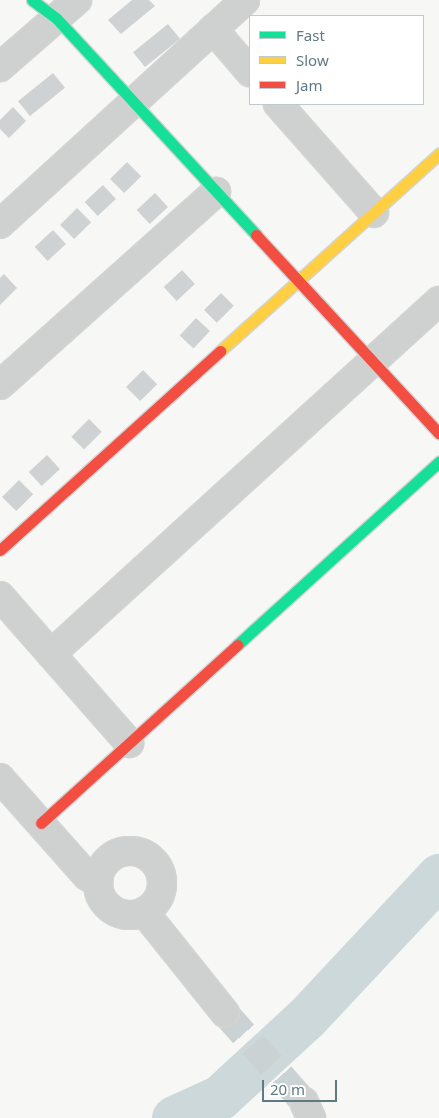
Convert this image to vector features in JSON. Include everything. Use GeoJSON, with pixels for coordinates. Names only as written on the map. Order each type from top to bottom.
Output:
{"type":"FeatureCollection","features":[{"type":"Feature","properties":{"kind":"street"},"geometry":{"type":"LineString","coordinates":[[32,0],[57,19],[439,433]]}},
{"type":"Feature","properties":{"kind":"street"},"geometry":{"type":"LineString","coordinates":[[0,67],[78,0]]}},
{"type":"Feature","properties":{"kind":"street"},"geometry":{"type":"LineString","coordinates":[[0,224],[246,0]]}},
{"type":"Feature","properties":{"kind":"street"},"geometry":{"type":"LineString","coordinates":[[213,29],[249,71]]}},
{"type":"Feature","properties":{"kind":"street"},"geometry":{"type":"LineString","coordinates":[[279,105],[374,213]]}},
{"type":"Feature","properties":{"kind":"street"},"geometry":{"type":"LineString","coordinates":[[0,550],[439,154]]}},
{"type":"Feature","properties":{"kind":"street"},"geometry":{"type":"LineString","coordinates":[[0,385],[216,192]]}},
{"type":"Feature","properties":{"kind":"street"},"geometry":{"type":"LineString","coordinates":[[51,654],[439,301]]}},
{"type":"Feature","properties":{"kind":"street"},"geometry":{"type":"LineString","coordinates":[[40,823],[439,462]]}},
{"type":"Feature","properties":{"kind":"street"},"geometry":{"type":"LineString","coordinates":[[0,596],[129,743]]}},
{"type":"Feature","properties":{"kind":"street"},"geometry":{"type":"LineString","coordinates":[[0,778],[87,876],[98,882]]}},
{"type":"Feature","properties":{"kind":"street"},"geometry":{"type":"LineString","coordinates":[[122,851],[139,852],[154,861],[162,876],[161,893],[152,907],[144,912],[138,916],[121,915],[106,906],[98,891],[98,874],[107,860],[122,851]]}},
{"type":"Feature","properties":{"kind":"street"},"geometry":{"type":"LineString","coordinates":[[144,912],[225,1013]]}},
{"type":"Feature","properties":{"kind":"building"},"geometry":{"type":"Polygon","coordinates":[[[132,0],[149,0],[155,6],[121,34],[108,20],[132,0]]]}},
{"type":"Feature","properties":{"kind":"building"},"geometry":{"type":"Polygon","coordinates":[[[168,24],[180,39],[145,67],[133,52],[168,24]]]}},
{"type":"Feature","properties":{"kind":"building"},"geometry":{"type":"Polygon","coordinates":[[[53,73],[65,88],[30,116],[18,101],[53,73]]]}},
{"type":"Feature","properties":{"kind":"building"},"geometry":{"type":"Polygon","coordinates":[[[13,107],[26,121],[9,138],[0,129],[0,120],[13,107]]]}},
{"type":"Feature","properties":{"kind":"building"},"geometry":{"type":"Polygon","coordinates":[[[127,162],[141,176],[124,193],[110,179],[127,162]]]}},
{"type":"Feature","properties":{"kind":"building"},"geometry":{"type":"Polygon","coordinates":[[[103,185],[116,199],[98,216],[85,202],[103,185]]]}},
{"type":"Feature","properties":{"kind":"building"},"geometry":{"type":"Polygon","coordinates":[[[155,193],[168,207],[150,224],[137,210],[155,193]]]}},
{"type":"Feature","properties":{"kind":"building"},"geometry":{"type":"Polygon","coordinates":[[[77,208],[91,222],[74,239],[60,225],[77,208]]]}},
{"type":"Feature","properties":{"kind":"building"},"geometry":{"type":"Polygon","coordinates":[[[53,230],[66,244],[48,261],[35,247],[53,230]]]}},
{"type":"Feature","properties":{"kind":"building"},"geometry":{"type":"Polygon","coordinates":[[[182,270],[195,284],[177,301],[164,287],[182,270]]]}},
{"type":"Feature","properties":{"kind":"building"},"geometry":{"type":"Polygon","coordinates":[[[4,274],[17,288],[0,305],[0,278],[4,274]]]}},
{"type":"Feature","properties":{"kind":"building"},"geometry":{"type":"Polygon","coordinates":[[[221,293],[234,306],[217,323],[204,310],[221,293]]]}},
{"type":"Feature","properties":{"kind":"building"},"geometry":{"type":"Polygon","coordinates":[[[196,318],[210,331],[194,349],[180,336],[196,318]]]}},
{"type":"Feature","properties":{"kind":"building"},"geometry":{"type":"Polygon","coordinates":[[[143,370],[157,384],[140,401],[126,387],[143,370]]]}},
{"type":"Feature","properties":{"kind":"building"},"geometry":{"type":"Polygon","coordinates":[[[89,419],[102,432],[84,449],[71,437],[89,419]]]}},
{"type":"Feature","properties":{"kind":"building"},"geometry":{"type":"Polygon","coordinates":[[[47,455],[60,469],[42,486],[29,472],[47,455]]]}},
{"type":"Feature","properties":{"kind":"building"},"geometry":{"type":"Polygon","coordinates":[[[19,480],[33,494],[16,511],[2,497],[19,480]]]}},
{"type":"Feature","properties":{"kind":"waterway"},"geometry":{"type":"LineString","coordinates":[[174,1118],[220,1097],[306,1018],[439,876]]}},
{"type":"Feature","properties":{"kind":"tunnel"},"geometry":{"type":"LineString","coordinates":[[225,1013],[304,1102]]}},
{"type":"Feature","properties":{"kind":"traffic: fast"},"geometry":{"type":"LineString","coordinates":[[32,0],[57,19],[256,235]]}},
{"type":"Feature","properties":{"kind":"traffic: fast"},"geometry":{"type":"LineString","coordinates":[[237,645],[439,462]]}},
{"type":"Feature","properties":{"kind":"traffic: slow"},"geometry":{"type":"LineString","coordinates":[[220,351],[439,154]]}},
{"type":"Feature","properties":{"kind":"traffic: jam"},"geometry":{"type":"LineString","coordinates":[[256,235],[439,433]]}},
{"type":"Feature","properties":{"kind":"traffic: jam"},"geometry":{"type":"LineString","coordinates":[[0,550],[220,351]]}},
{"type":"Feature","properties":{"kind":"traffic: jam"},"geometry":{"type":"LineString","coordinates":[[41,823],[237,645]]}}]}
